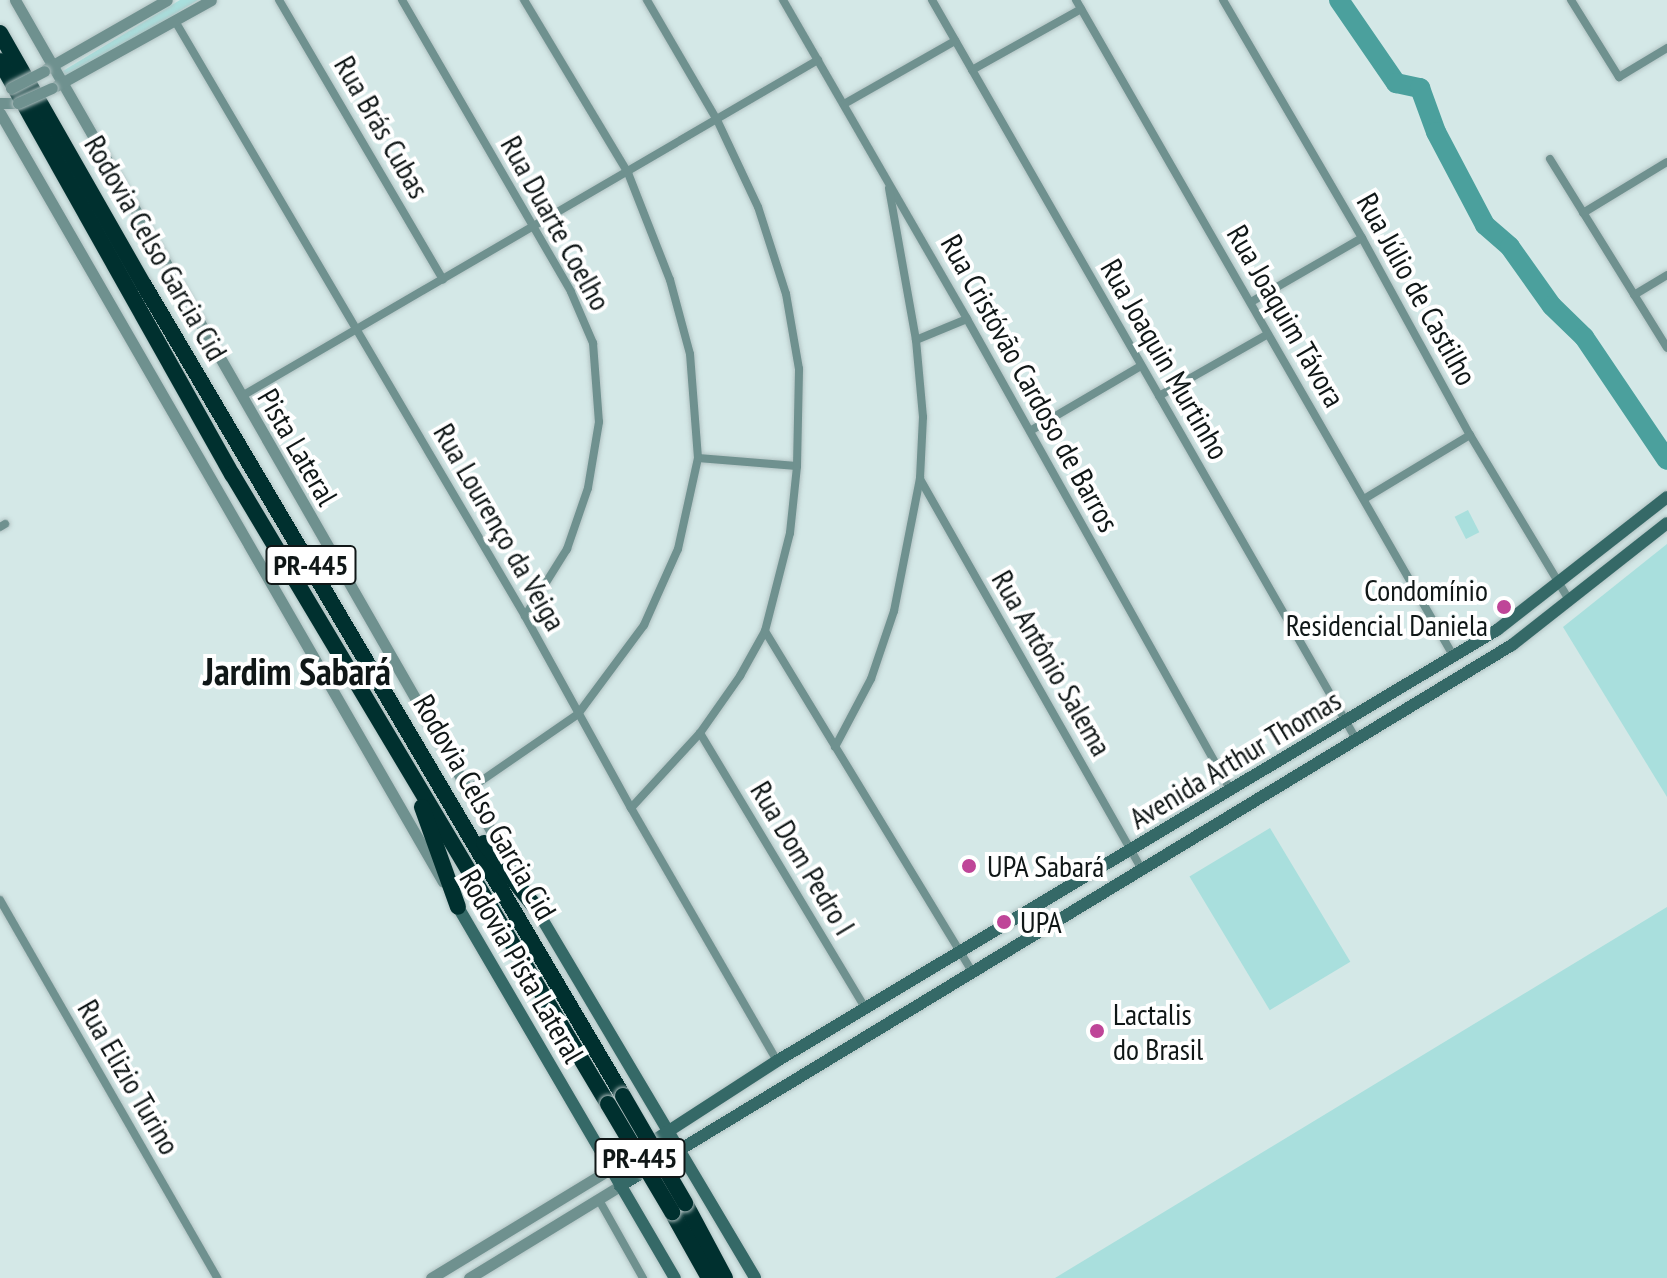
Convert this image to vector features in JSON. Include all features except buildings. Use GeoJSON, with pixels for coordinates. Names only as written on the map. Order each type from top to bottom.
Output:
{"type":"FeatureCollection","features":[{"type":"Feature","properties":{"kind":"highway","name":"Rodovia Celso Garcia Cid"},"geometry":{"type":"LineString","coordinates":[[0,33],[144,285],[455,807],[678,1208],[725,1278]]}},
{"type":"Feature","properties":{"kind":"highway","name":"Rodovia Celso Garcia Cid"},"geometry":{"type":"LineString","coordinates":[[0,61],[232,474],[409,772],[616,1100]]}},
{"type":"Feature","properties":{"kind":"highway"},"geometry":{"type":"LineString","coordinates":[[409,772],[458,907]]}},
{"type":"Feature","properties":{"kind":"highway"},"geometry":{"type":"LineString","coordinates":[[455,807],[535,907]]}},
{"type":"Feature","properties":{"kind":"highway","name":"Rodovia Celso Garcia Cid"},"geometry":{"type":"LineString","coordinates":[[678,1208],[709,1278]]}},
{"type":"Feature","properties":{"kind":"main road","name":"Avenida Arthur Thomas"},"geometry":{"type":"LineString","coordinates":[[610,1169],[777,1061],[1497,630],[1667,497]]}},
{"type":"Feature","properties":{"kind":"main road","name":"Avenida Arthur Thomas"},"geometry":{"type":"LineString","coordinates":[[620,1186],[1512,645],[1667,523]]}},
{"type":"Feature","properties":{"kind":"main road","name":"Rodovia Pista Lateral"},"geometry":{"type":"LineString","coordinates":[[458,907],[675,1278]]}},
{"type":"Feature","properties":{"kind":"main road","name":"Rodovia Pista Lateral"},"geometry":{"type":"LineString","coordinates":[[535,907],[666,1133],[755,1278]]}},
{"type":"Feature","properties":{"kind":"main road"},"geometry":{"type":"LineString","coordinates":[[818,1037],[816,1053],[821,1064]]}},
{"type":"Feature","properties":{"kind":"street","name":"Pista Lateral"},"geometry":{"type":"LineString","coordinates":[[15,0],[57,85],[242,396],[396,667]]}},
{"type":"Feature","properties":{"kind":"street"},"geometry":{"type":"LineString","coordinates":[[0,101],[11,88],[146,5],[167,0]]}},
{"type":"Feature","properties":{"kind":"street"},"geometry":{"type":"LineString","coordinates":[[0,101],[18,103],[57,85],[211,0]]}},
{"type":"Feature","properties":{"kind":"street","name":"Rua Brás Cubas"},"geometry":{"type":"LineString","coordinates":[[279,0],[443,279]]}},
{"type":"Feature","properties":{"kind":"street","name":"Rua Duarte Coelho"},"geometry":{"type":"LineString","coordinates":[[402,0],[571,292],[593,343],[599,422],[588,488],[567,549],[525,616]]}},
{"type":"Feature","properties":{"kind":"street"},"geometry":{"type":"LineString","coordinates":[[468,790],[578,714],[644,625],[678,549],[698,458],[690,354],[670,280],[628,173],[524,0]]}},
{"type":"Feature","properties":{"kind":"street"},"geometry":{"type":"LineString","coordinates":[[631,808],[700,733],[740,676],[765,631],[790,533],[797,466],[799,369],[786,294],[758,207],[717,120],[647,0]]}},
{"type":"Feature","properties":{"kind":"street","name":"Rua Cristóvão Cardoso de Barros"},"geometry":{"type":"LineString","coordinates":[[783,0],[967,319],[1231,792]]}},
{"type":"Feature","properties":{"kind":"street","name":"Rua Joaquin Murtinho"},"geometry":{"type":"LineString","coordinates":[[932,0],[1357,741]]}},
{"type":"Feature","properties":{"kind":"street","name":"Rua Joaquim Távora"},"geometry":{"type":"LineString","coordinates":[[1076,0],[1454,657]]}},
{"type":"Feature","properties":{"kind":"street","name":"Rua Júlio de Castilho"},"geometry":{"type":"LineString","coordinates":[[1223,0],[1362,238],[1470,435],[1569,600]]}},
{"type":"Feature","properties":{"kind":"street"},"geometry":{"type":"LineString","coordinates":[[1571,0],[1619,77],[1667,48]]}},
{"type":"Feature","properties":{"kind":"street"},"geometry":{"type":"LineString","coordinates":[[972,70],[1081,9]]}},
{"type":"Feature","properties":{"kind":"street","name":"Rua Lourenço da Veiga"},"geometry":{"type":"LineString","coordinates":[[175,21],[525,616],[777,1061]]}},
{"type":"Feature","properties":{"kind":"street"},"geometry":{"type":"LineString","coordinates":[[844,104],[955,41]]}},
{"type":"Feature","properties":{"kind":"street"},"geometry":{"type":"LineString","coordinates":[[242,396],[535,228],[818,60]]}},
{"type":"Feature","properties":{"kind":"street","name":"Rodovia Pista Lateral"},"geometry":{"type":"LineString","coordinates":[[0,113],[458,907]]}},
{"type":"Feature","properties":{"kind":"street"},"geometry":{"type":"LineString","coordinates":[[1550,159],[1667,348]]}},
{"type":"Feature","properties":{"kind":"street"},"geometry":{"type":"LineString","coordinates":[[1583,213],[1667,162]]}},
{"type":"Feature","properties":{"kind":"street"},"geometry":{"type":"LineString","coordinates":[[835,747],[871,679],[894,611],[920,478],[923,417],[916,340],[887,179]]}},
{"type":"Feature","properties":{"kind":"street"},"geometry":{"type":"LineString","coordinates":[[1251,302],[1362,238]]}},
{"type":"Feature","properties":{"kind":"street"},"geometry":{"type":"LineString","coordinates":[[1634,295],[1667,275]]}},
{"type":"Feature","properties":{"kind":"street"},"geometry":{"type":"LineString","coordinates":[[916,340],[967,319]]}},
{"type":"Feature","properties":{"kind":"street"},"geometry":{"type":"LineString","coordinates":[[1159,396],[1268,334]]}},
{"type":"Feature","properties":{"kind":"street"},"geometry":{"type":"LineString","coordinates":[[1030,431],[1141,366]]}},
{"type":"Feature","properties":{"kind":"street"},"geometry":{"type":"LineString","coordinates":[[1364,499],[1470,435]]}},
{"type":"Feature","properties":{"kind":"street"},"geometry":{"type":"LineString","coordinates":[[698,458],[797,466]]}},
{"type":"Feature","properties":{"kind":"street","name":"Rua Antônio Salema"},"geometry":{"type":"LineString","coordinates":[[920,478],[1143,871]]}},
{"type":"Feature","properties":{"kind":"street"},"geometry":{"type":"LineString","coordinates":[[765,631],[973,973]]}},
{"type":"Feature","properties":{"kind":"street","name":"Rodovia Pista Lateral"},"geometry":{"type":"LineString","coordinates":[[396,667],[535,907]]}},
{"type":"Feature","properties":{"kind":"street","name":"Rua Dom Pedro I"},"geometry":{"type":"LineString","coordinates":[[700,733],[866,1009]]}},
{"type":"Feature","properties":{"kind":"street","name":"Rua Elizio Turino"},"geometry":{"type":"LineString","coordinates":[[0,900],[217,1278]]}},
{"type":"Feature","properties":{"kind":"street"},"geometry":{"type":"LineString","coordinates":[[431,1278],[610,1169]]}},
{"type":"Feature","properties":{"kind":"street"},"geometry":{"type":"LineString","coordinates":[[469,1278],[620,1186]]}},
{"type":"Feature","properties":{"kind":"street"},"geometry":{"type":"LineString","coordinates":[[599,1200],[643,1278]]}},
{"type":"Feature","properties":{"kind":"shaded area"},"geometry":{"type":"Polygon","coordinates":[[[180,0],[198,0],[70,77],[65,77],[63,71],[180,0]]]}},
{"type":"Feature","properties":{"kind":"shaded area"},"geometry":{"type":"Polygon","coordinates":[[[1468,510],[1479,532],[1466,539],[1455,517],[1468,510]]]}},
{"type":"Feature","properties":{"kind":"shaded area"},"geometry":{"type":"Polygon","coordinates":[[[1667,544],[1667,797],[1563,627],[1667,544]]]}},
{"type":"Feature","properties":{"kind":"shaded area"},"geometry":{"type":"Polygon","coordinates":[[[1270,828],[1350,962],[1270,1010],[1189,876],[1270,828]]]}},
{"type":"Feature","properties":{"kind":"shaded area"},"geometry":{"type":"Polygon","coordinates":[[[1667,907],[1667,1278],[1055,1278],[1667,907]]]}},
{"type":"Feature","properties":{"kind":"waterway"},"geometry":{"type":"LineString","coordinates":[[1339,0],[1396,83],[1420,88],[1436,132],[1485,225],[1510,247],[1552,306],[1584,337],[1667,460]]}},
{"type":"Feature","properties":{"kind":"place","name":"Condomínio Residencial Daniela"},"geometry":{"type":"Point","coordinates":[1504,607]}},
{"type":"Feature","properties":{"kind":"place","name":"UPA Sabará"},"geometry":{"type":"Point","coordinates":[969,866]}},
{"type":"Feature","properties":{"kind":"place","name":"UPA"},"geometry":{"type":"Point","coordinates":[1004,922]}},
{"type":"Feature","properties":{"kind":"place","name":"Lactalis do Brasil"},"geometry":{"type":"Point","coordinates":[1097,1031]}},
{"type":"Feature","properties":{"kind":"district","name":"Jardim Sabará"},"geometry":{"type":"Point","coordinates":[297,671]}}]}
